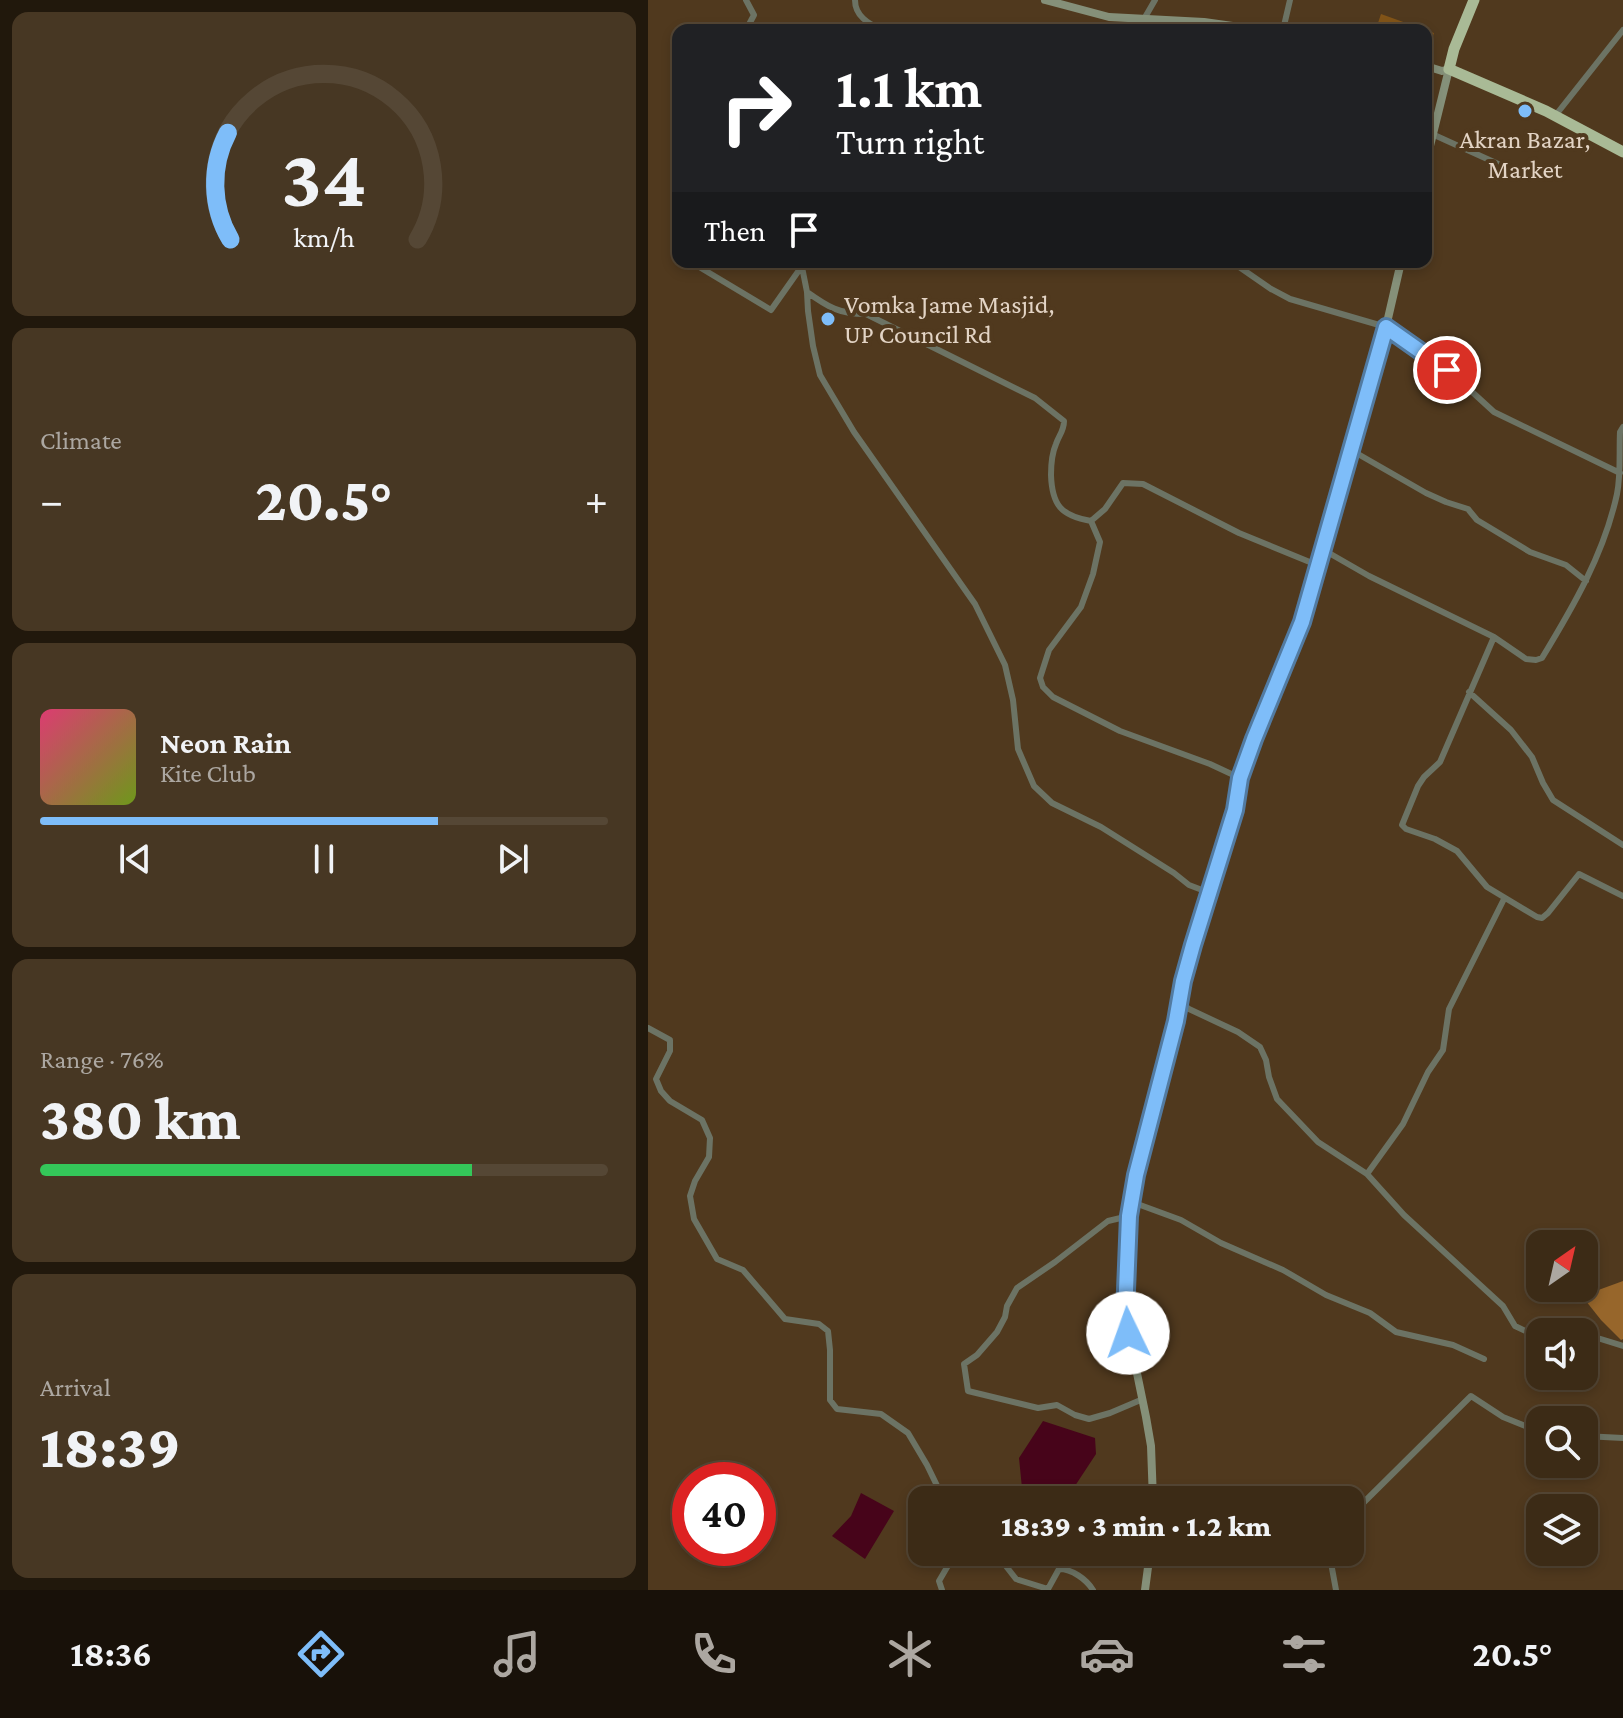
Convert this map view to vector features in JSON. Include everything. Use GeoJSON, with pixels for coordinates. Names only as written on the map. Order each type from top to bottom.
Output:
{"type":"FeatureCollection","features":[{"type":"Feature","properties":{"kind":"highway"},"geometry":{"type":"LineString","coordinates":[[1474,0],[1449,69],[1555,116],[1623,152]]}},
{"type":"Feature","properties":{"kind":"street"},"geometry":{"type":"LineString","coordinates":[[746,0],[754,15],[749,24]]}},
{"type":"Feature","properties":{"kind":"street"},"geometry":{"type":"LineString","coordinates":[[855,0],[855,7],[862,18],[872,24]]}},
{"type":"Feature","properties":{"kind":"street"},"geometry":{"type":"LineString","coordinates":[[1045,0],[1109,17],[1215,24]]}},
{"type":"Feature","properties":{"kind":"street"},"geometry":{"type":"LineString","coordinates":[[1144,19],[1155,0]]}},
{"type":"Feature","properties":{"kind":"street"},"geometry":{"type":"LineString","coordinates":[[1284,24],[1290,0]]}},
{"type":"Feature","properties":{"kind":"street"},"geometry":{"type":"LineString","coordinates":[[1555,116],[1623,30]]}},
{"type":"Feature","properties":{"kind":"street"},"geometry":{"type":"LineString","coordinates":[[1432,68],[1442,71],[1449,69]]}},
{"type":"Feature","properties":{"kind":"street"},"geometry":{"type":"LineString","coordinates":[[1449,69],[1432,134],[1516,172]]}},
{"type":"Feature","properties":{"kind":"street"},"geometry":{"type":"LineString","coordinates":[[701,268],[771,310],[799,268]]}},
{"type":"Feature","properties":{"kind":"street"},"geometry":{"type":"LineString","coordinates":[[803,268],[820,375],[854,432],[975,604],[1005,665],[1013,700],[1018,749],[1034,786],[1052,803],[1101,827],[1189,885],[1210,893]]}},
{"type":"Feature","properties":{"kind":"street"},"geometry":{"type":"LineString","coordinates":[[1241,268],[1290,299],[1386,327],[1458,379],[1494,412],[1620,473]]}},
{"type":"Feature","properties":{"kind":"street"},"geometry":{"type":"LineString","coordinates":[[1152,1486],[1151,1446],[1125,1315],[1129,1216],[1139,1162],[1193,945],[1235,810],[1240,778],[1302,622],[1386,327],[1400,268]]}},
{"type":"Feature","properties":{"kind":"street"},"geometry":{"type":"LineString","coordinates":[[807,292],[828,307],[848,314],[866,314],[1035,398],[1064,421],[1064,430],[1055,444],[1051,488],[1054,502],[1077,519],[1091,521],[1105,509],[1123,483],[1143,484],[1239,533],[1317,565]]}},
{"type":"Feature","properties":{"kind":"street"},"geometry":{"type":"LineString","coordinates":[[1322,549],[1369,576],[1494,637],[1526,659],[1542,658],[1586,581],[1600,549],[1613,511],[1620,473],[1620,432],[1623,427]]}},
{"type":"Feature","properties":{"kind":"street"},"geometry":{"type":"LineString","coordinates":[[1351,450],[1426,493],[1468,509],[1477,520],[1530,552],[1566,565],[1586,581]]}},
{"type":"Feature","properties":{"kind":"street"},"geometry":{"type":"LineString","coordinates":[[1091,521],[1100,542],[1093,574],[1081,607],[1049,650],[1040,678],[1043,687],[1053,697],[1120,731],[1240,778]]}},
{"type":"Feature","properties":{"kind":"street"},"geometry":{"type":"LineString","coordinates":[[1494,637],[1440,762],[1418,786],[1402,825],[1457,851],[1487,887],[1542,918],[1579,874],[1623,896]]}},
{"type":"Feature","properties":{"kind":"street"},"geometry":{"type":"LineString","coordinates":[[1469,692],[1511,730],[1532,757],[1553,800],[1623,845]]}},
{"type":"Feature","properties":{"kind":"street"},"geometry":{"type":"LineString","coordinates":[[1367,1174],[1403,1124],[1428,1072],[1443,1050],[1449,1009],[1504,899]]}},
{"type":"Feature","properties":{"kind":"street"},"geometry":{"type":"LineString","coordinates":[[1179,1002],[1238,1032],[1260,1047],[1277,1099],[1318,1142],[1367,1174],[1404,1215],[1503,1306],[1515,1326],[1526,1331]]}},
{"type":"Feature","properties":{"kind":"street"},"geometry":{"type":"LineString","coordinates":[[648,1028],[670,1040],[670,1051],[656,1079],[661,1091],[670,1101],[702,1120],[710,1138],[709,1157],[690,1196],[694,1219],[717,1259],[743,1270],[785,1319],[819,1324],[828,1331],[830,1400],[837,1409],[881,1414],[908,1433],[937,1486]]}},
{"type":"Feature","properties":{"kind":"street"},"geometry":{"type":"LineString","coordinates":[[1132,1202],[1181,1220],[1221,1243],[1283,1270],[1326,1295],[1370,1313],[1396,1332],[1453,1345],[1484,1359]]}},
{"type":"Feature","properties":{"kind":"street"},"geometry":{"type":"LineString","coordinates":[[1129,1216],[1108,1221],[1017,1288],[997,1332],[977,1355],[964,1364],[968,1391],[1038,1408],[1057,1405],[1089,1419],[1143,1399]]}},
{"type":"Feature","properties":{"kind":"street"},"geometry":{"type":"LineString","coordinates":[[1598,1338],[1623,1346]]}},
{"type":"Feature","properties":{"kind":"street"},"geometry":{"type":"LineString","coordinates":[[1364,1502],[1471,1396],[1503,1417],[1526,1426]]}},
{"type":"Feature","properties":{"kind":"street"},"geometry":{"type":"LineString","coordinates":[[1598,1437],[1623,1438]]}},
{"type":"Feature","properties":{"kind":"street"},"geometry":{"type":"LineString","coordinates":[[942,1590],[939,1581],[948,1566]]}},
{"type":"Feature","properties":{"kind":"street"},"geometry":{"type":"LineString","coordinates":[[1006,1566],[1016,1579],[1048,1589],[1059,1569],[1067,1569],[1093,1590]]}},
{"type":"Feature","properties":{"kind":"street"},"geometry":{"type":"LineString","coordinates":[[1145,1590],[1148,1566]]}},
{"type":"Feature","properties":{"kind":"street"},"geometry":{"type":"LineString","coordinates":[[1332,1566],[1336,1590]]}},
{"type":"Feature","properties":{"kind":"shaded area"},"geometry":{"type":"Polygon","coordinates":[[[1381,14],[1409,24],[1378,24],[1381,14]]]}},
{"type":"Feature","properties":{"kind":"shaded area"},"geometry":{"type":"Polygon","coordinates":[[[1623,1281],[1621,1340],[1587,1302],[1598,1302],[1598,1290],[1623,1281]]]}},
{"type":"Feature","properties":{"kind":"shaded area"},"geometry":{"type":"Polygon","coordinates":[[[1043,1421],[1095,1438],[1096,1454],[1075,1486],[1022,1486],[1019,1458],[1043,1421]]]}},
{"type":"Feature","properties":{"kind":"shaded area"},"geometry":{"type":"Polygon","coordinates":[[[861,1493],[894,1511],[865,1559],[832,1536],[851,1516],[861,1493]]]}},
{"type":"Feature","properties":{"kind":"place","name":"Akran Bazar, Market"},"geometry":{"type":"Point","coordinates":[1525,111]}},
{"type":"Feature","properties":{"kind":"place","name":"Vomka Jame Masjid, UP Council Rd"},"geometry":{"type":"Point","coordinates":[828,319]}},
{"type":"Feature","properties":{"kind":"route"},"geometry":{"type":"LineString","coordinates":[[1128,1333],[1125,1315],[1129,1216],[1183,981],[1235,810],[1240,778],[1302,622],[1386,327],[1447,370]]}}]}
